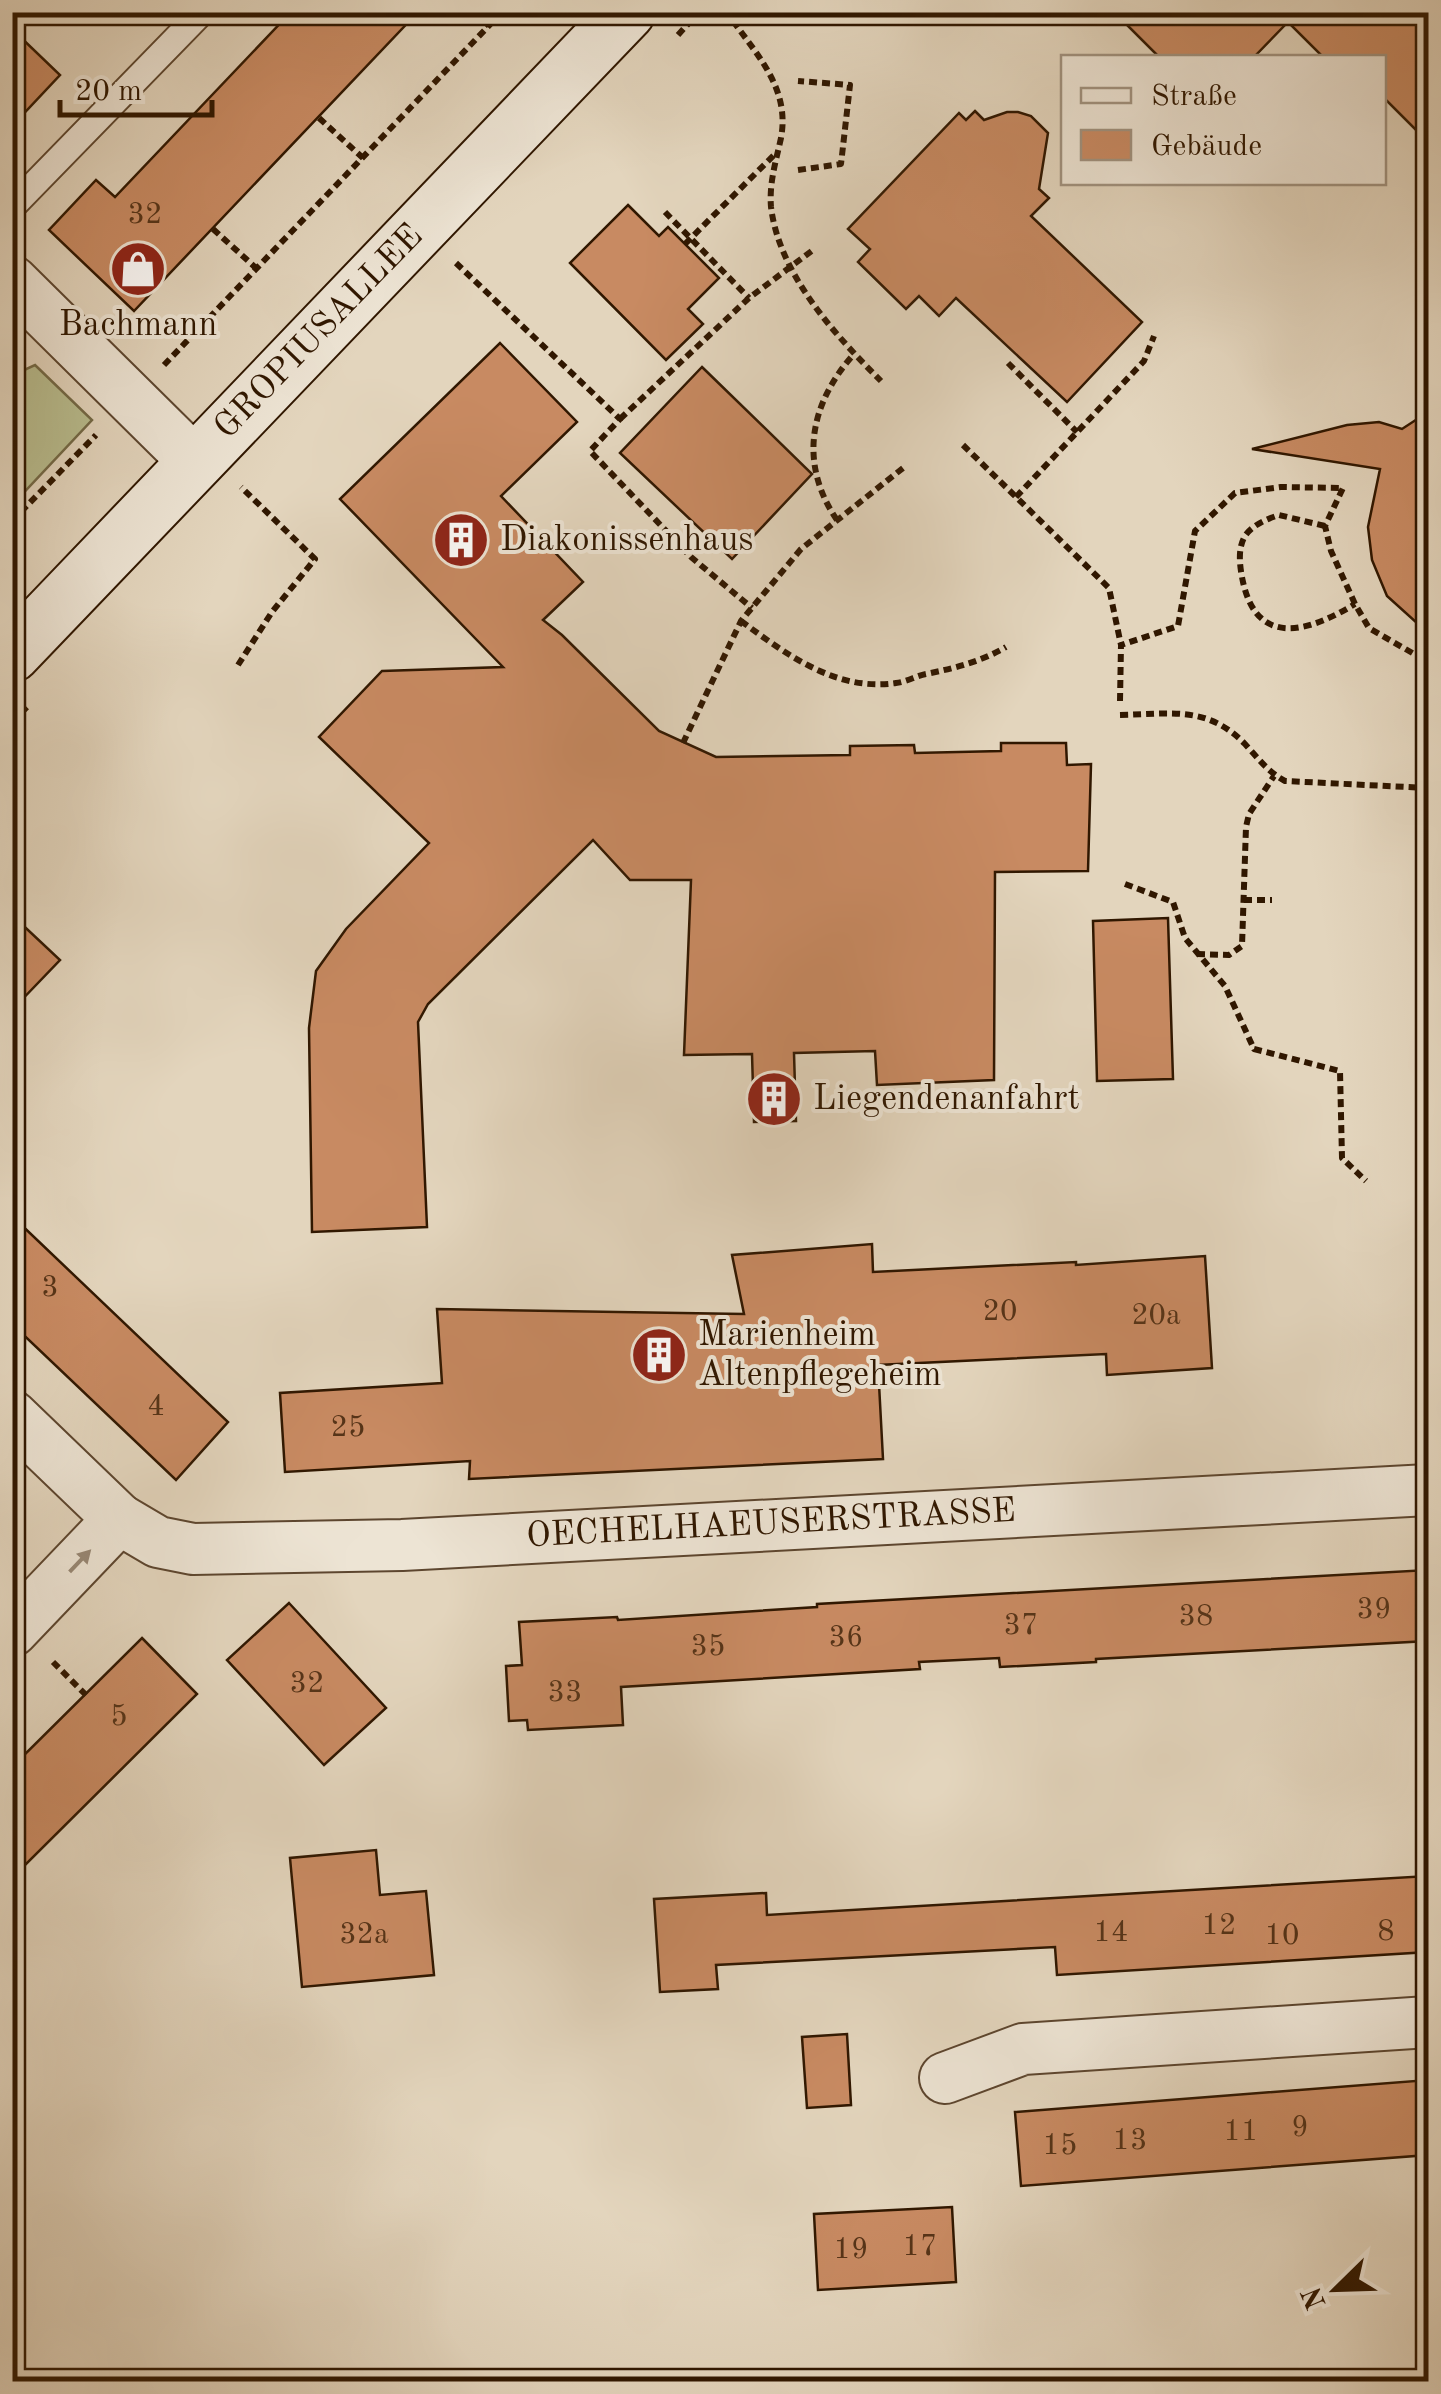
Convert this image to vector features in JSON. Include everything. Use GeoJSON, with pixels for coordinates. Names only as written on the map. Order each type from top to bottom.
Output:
{"type":"FeatureCollection","features":[{"type":"Feature","properties":{"kind":"street","name":"GROPIUSALLEE"},"geometry":{"type":"LineString","coordinates":[[12,654],[615,16]]}},
{"type":"Feature","properties":{"kind":"street"},"geometry":{"type":"LineString","coordinates":[[12,281],[195,462]]}},
{"type":"Feature","properties":{"kind":"street","name":"OECHELHAEUSERSTRASSE"},"geometry":{"type":"LineString","coordinates":[[12,1416],[119,1520],[158,1542],[193,1548],[383,1545],[1428,1490]]}},
{"type":"Feature","properties":{"kind":"street"},"geometry":{"type":"LineString","coordinates":[[31,1645],[119,1520]]}},
{"type":"Feature","properties":{"kind":"street"},"geometry":{"type":"LineString","coordinates":[[945,2078],[1022,2050],[1428,2022]]}},
{"type":"Feature","properties":{"kind":"lane"},"geometry":{"type":"LineString","coordinates":[[12,207],[202,12]]}},
{"type":"Feature","properties":{"kind":"path"},"geometry":{"type":"LineString","coordinates":[[476,12],[489,26]]}},
{"type":"Feature","properties":{"kind":"path"},"geometry":{"type":"LineString","coordinates":[[12,522],[502,12]]}},
{"type":"Feature","properties":{"kind":"path"},"geometry":{"type":"LineString","coordinates":[[733,21],[778,88],[783,125],[771,207],[780,240],[823,316],[881,381]]}},
{"type":"Feature","properties":{"kind":"path"},"geometry":{"type":"LineString","coordinates":[[798,81],[850,85],[841,164],[798,170]]}},
{"type":"Feature","properties":{"kind":"path"},"geometry":{"type":"LineString","coordinates":[[319,118],[362,158]]}},
{"type":"Feature","properties":{"kind":"path"},"geometry":{"type":"LineString","coordinates":[[688,240],[777,152]]}},
{"type":"Feature","properties":{"kind":"path"},"geometry":{"type":"LineString","coordinates":[[665,212],[688,240],[750,298]]}},
{"type":"Feature","properties":{"kind":"path"},"geometry":{"type":"LineString","coordinates":[[419,227],[620,419]]}},
{"type":"Feature","properties":{"kind":"path"},"geometry":{"type":"LineString","coordinates":[[213,229],[256,268]]}},
{"type":"Feature","properties":{"kind":"path"},"geometry":{"type":"LineString","coordinates":[[752,608],[690,557],[590,450],[750,298],[812,250]]}},
{"type":"Feature","properties":{"kind":"path"},"geometry":{"type":"LineString","coordinates":[[1016,497],[1144,361],[1154,336]]}},
{"type":"Feature","properties":{"kind":"path"},"geometry":{"type":"LineString","coordinates":[[838,520],[818,484],[816,426],[825,391],[854,354]]}},
{"type":"Feature","properties":{"kind":"path"},"geometry":{"type":"LineString","coordinates":[[1008,364],[1078,432]]}},
{"type":"Feature","properties":{"kind":"path"},"geometry":{"type":"LineString","coordinates":[[964,446],[1108,588],[1122,645],[1120,701]]}},
{"type":"Feature","properties":{"kind":"path"},"geometry":{"type":"LineString","coordinates":[[195,462],[240,487],[315,559],[272,612],[238,665]]}},
{"type":"Feature","properties":{"kind":"path"},"geometry":{"type":"LineString","coordinates":[[683,742],[741,621],[802,549],[903,468]]}},
{"type":"Feature","properties":{"kind":"path"},"geometry":{"type":"LineString","coordinates":[[1122,645],[1178,626],[1195,531],[1235,493],[1281,487],[1347,488],[1325,526],[1331,551],[1368,628],[1428,662]]}},
{"type":"Feature","properties":{"kind":"path"},"geometry":{"type":"LineString","coordinates":[[1325,526],[1278,514],[1251,529],[1241,548],[1246,592],[1262,620],[1284,629],[1314,625],[1356,604]]}},
{"type":"Feature","properties":{"kind":"path"},"geometry":{"type":"LineString","coordinates":[[741,621],[808,666],[836,678],[866,684],[898,683],[954,669],[985,660],[1006,647]]}},
{"type":"Feature","properties":{"kind":"path"},"geometry":{"type":"LineString","coordinates":[[1120,714],[1194,714],[1211,718],[1244,743],[1274,776],[1301,783],[1428,788]]}},
{"type":"Feature","properties":{"kind":"path"},"geometry":{"type":"LineString","coordinates":[[1196,954],[1229,955],[1242,946],[1249,814],[1274,776]]}},
{"type":"Feature","properties":{"kind":"path"},"geometry":{"type":"LineString","coordinates":[[1124,884],[1173,902],[1184,938],[1225,986],[1254,1049],[1340,1071],[1342,1158],[1366,1181]]}},
{"type":"Feature","properties":{"kind":"path"},"geometry":{"type":"LineString","coordinates":[[1244,900],[1272,900]]}},
{"type":"Feature","properties":{"kind":"path"},"geometry":{"type":"LineString","coordinates":[[31,1645],[86,1694]]}},
{"type":"Feature","properties":{"kind":"green space"},"geometry":{"type":"Polygon","coordinates":[[[35,365],[92,420],[13,504],[13,375],[35,365]]]}},
{"type":"Feature","properties":{"kind":"building"},"geometry":{"type":"Polygon","coordinates":[[[291,12],[418,12],[134,311],[49,230],[96,180],[115,197],[291,12]]]}},
{"type":"Feature","properties":{"kind":"building"},"geometry":{"type":"Polygon","coordinates":[[[1114,12],[1428,12],[1428,142],[1386,100],[1386,55],[1321,55],[1288,22],[1256,55],[1157,55],[1114,12]]]}},
{"type":"Feature","properties":{"kind":"building"},"geometry":{"type":"Polygon","coordinates":[[[12,29],[60,75],[12,126],[12,29]]]}},
{"type":"Feature","properties":{"kind":"building"},"geometry":{"type":"Polygon","coordinates":[[[975,111],[984,120],[1018,112],[1031,116],[1048,133],[1039,189],[1049,198],[1031,216],[1142,322],[1067,402],[956,298],[939,316],[919,296],[906,309],[858,262],[870,249],[848,229],[959,113],[966,120],[975,111]]]}},
{"type":"Feature","properties":{"kind":"building"},"geometry":{"type":"Polygon","coordinates":[[[628,205],[659,236],[668,227],[719,278],[688,309],[703,324],[666,360],[570,263],[628,205]]]}},
{"type":"Feature","properties":{"kind":"building"},"geometry":{"type":"Polygon","coordinates":[[[500,343],[577,422],[501,496],[583,582],[543,620],[659,731],[716,757],[850,755],[850,746],[914,745],[915,753],[1001,751],[1001,743],[1066,743],[1067,765],[1091,764],[1088,871],[995,872],[994,1080],[877,1085],[875,1051],[794,1053],[796,1121],[754,1122],[752,1054],[684,1055],[691,880],[630,880],[593,840],[428,1004],[418,1022],[427,1227],[312,1232],[309,1028],[316,971],[346,929],[429,843],[319,737],[382,671],[503,667],[340,499],[500,343]]]}},
{"type":"Feature","properties":{"kind":"building"},"geometry":{"type":"Polygon","coordinates":[[[702,367],[812,474],[732,559],[620,453],[702,367]]]}},
{"type":"Feature","properties":{"kind":"building"},"geometry":{"type":"Polygon","coordinates":[[[1428,412],[1428,633],[1387,596],[1372,560],[1368,527],[1380,469],[1252,449],[1347,425],[1379,422],[1402,429],[1428,412]]]}},
{"type":"Feature","properties":{"kind":"building"},"geometry":{"type":"Polygon","coordinates":[[[12,915],[60,960],[12,1010],[12,915]]]}},
{"type":"Feature","properties":{"kind":"building"},"geometry":{"type":"Polygon","coordinates":[[[1168,918],[1173,1079],[1097,1081],[1093,921],[1168,918]]]}},
{"type":"Feature","properties":{"kind":"building"},"geometry":{"type":"Polygon","coordinates":[[[12,1216],[228,1422],[176,1480],[12,1324],[12,1216]]]}},
{"type":"Feature","properties":{"kind":"building","name":"Marienheim Altenpflegeheim"},"geometry":{"type":"Polygon","coordinates":[[[872,1244],[873,1272],[1205,1256],[1212,1368],[1107,1375],[1106,1354],[878,1365],[883,1459],[469,1479],[470,1461],[285,1472],[280,1393],[442,1383],[437,1309],[744,1314],[732,1255],[872,1244]]]}},
{"type":"Feature","properties":{"kind":"building"},"geometry":{"type":"Polygon","coordinates":[[[1428,1570],[1428,1641],[1000,1667],[999,1658],[919,1662],[920,1669],[621,1687],[623,1725],[528,1730],[527,1720],[509,1721],[506,1666],[522,1665],[519,1622],[617,1617],[618,1620],[817,1604],[1428,1570]]]}},
{"type":"Feature","properties":{"kind":"building"},"geometry":{"type":"Polygon","coordinates":[[[289,1603],[386,1708],[324,1765],[227,1660],[289,1603]]]}},
{"type":"Feature","properties":{"kind":"building"},"geometry":{"type":"Polygon","coordinates":[[[142,1638],[197,1694],[12,1878],[12,1767],[142,1638]]]}},
{"type":"Feature","properties":{"kind":"building"},"geometry":{"type":"Polygon","coordinates":[[[376,1850],[380,1895],[426,1891],[434,1975],[302,1987],[290,1858],[376,1850]]]}},
{"type":"Feature","properties":{"kind":"building"},"geometry":{"type":"Polygon","coordinates":[[[1428,1876],[1428,1952],[1057,1975],[1055,1947],[716,1965],[718,1989],[660,1992],[654,1899],[766,1893],[767,1915],[1428,1876]]]}},
{"type":"Feature","properties":{"kind":"building"},"geometry":{"type":"Polygon","coordinates":[[[847,2034],[851,2105],[807,2108],[802,2037],[847,2034]]]}},
{"type":"Feature","properties":{"kind":"building"},"geometry":{"type":"Polygon","coordinates":[[[1428,2080],[1428,2155],[1021,2186],[1015,2112],[1428,2080]]]}},
{"type":"Feature","properties":{"kind":"building"},"geometry":{"type":"Polygon","coordinates":[[[952,2207],[956,2282],[818,2290],[814,2214],[952,2207]]]}},
{"type":"Feature","properties":{"kind":"place","name":"Bachmann"},"geometry":{"type":"Point","coordinates":[138,269]}},
{"type":"Feature","properties":{"kind":"place","name":"Diakonissenhaus"},"geometry":{"type":"Point","coordinates":[461,540]}},
{"type":"Feature","properties":{"kind":"place","name":"Liegendenanfahrt"},"geometry":{"type":"Point","coordinates":[774,1099]}},
{"type":"Feature","properties":{"kind":"place","name":"Marienheim Altenpflegeheim"},"geometry":{"type":"Point","coordinates":[659,1355]}}]}
